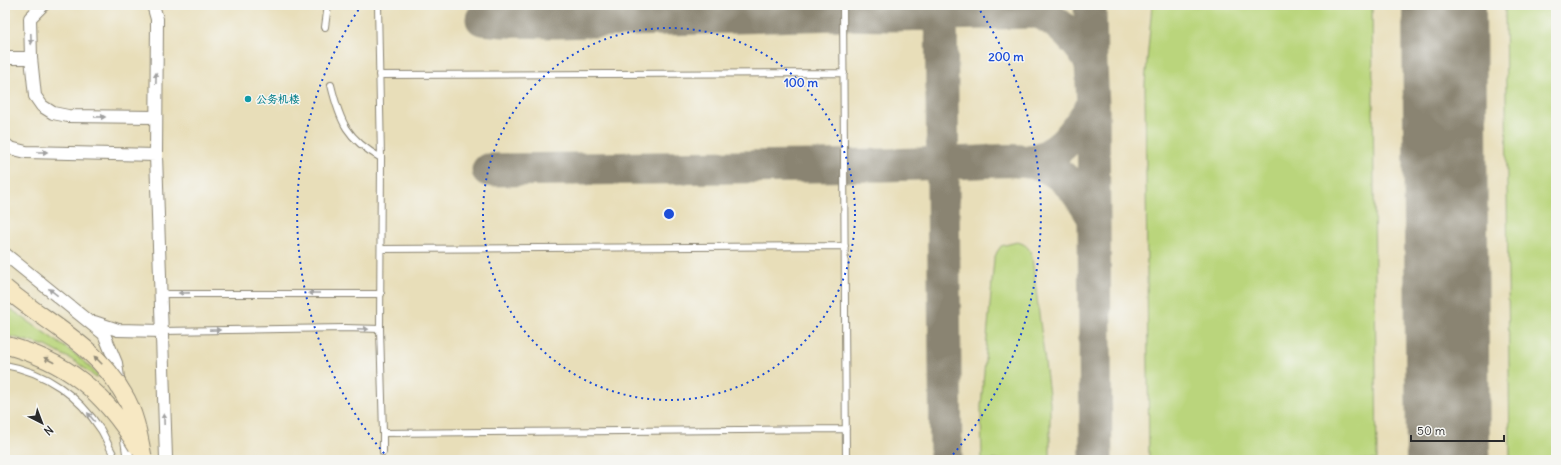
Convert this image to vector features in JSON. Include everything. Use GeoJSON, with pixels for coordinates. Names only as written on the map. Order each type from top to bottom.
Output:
{"type":"FeatureCollection","features":[{"type":"Feature","properties":{"kind":"main road"},"geometry":{"type":"LineString","coordinates":[[5,288],[84,348],[98,360],[112,376],[124,393],[131,408],[137,429],[137,458]]}},
{"type":"Feature","properties":{"kind":"main road"},"geometry":{"type":"LineString","coordinates":[[5,345],[44,358],[64,368],[83,381],[118,420],[137,458]]}},
{"type":"Feature","properties":{"kind":"street"},"geometry":{"type":"LineString","coordinates":[[43,5],[30,18],[31,58],[35,96],[42,106],[53,113],[68,116],[156,118]]}},
{"type":"Feature","properties":{"kind":"street"},"geometry":{"type":"LineString","coordinates":[[153,5],[157,19],[156,155],[166,458]]}},
{"type":"Feature","properties":{"kind":"street"},"geometry":{"type":"LineString","coordinates":[[5,58],[31,58]]}},
{"type":"Feature","properties":{"kind":"street"},"geometry":{"type":"LineString","coordinates":[[5,144],[10,148],[26,152],[156,155]]}},
{"type":"Feature","properties":{"kind":"street"},"geometry":{"type":"LineString","coordinates":[[5,254],[27,273],[84,316],[104,334],[116,363],[137,458]]}},
{"type":"Feature","properties":{"kind":"street"},"geometry":{"type":"LineString","coordinates":[[84,316],[98,324],[118,330],[162,331]]}},
{"type":"Feature","properties":{"kind":"lane"},"geometry":{"type":"LineString","coordinates":[[325,27],[328,5]]}},
{"type":"Feature","properties":{"kind":"lane"},"geometry":{"type":"LineString","coordinates":[[378,5],[381,158],[380,329],[383,452]]}},
{"type":"Feature","properties":{"kind":"lane"},"geometry":{"type":"LineString","coordinates":[[843,5],[846,460]]}},
{"type":"Feature","properties":{"kind":"lane"},"geometry":{"type":"LineString","coordinates":[[379,75],[844,73]]}},
{"type":"Feature","properties":{"kind":"lane"},"geometry":{"type":"LineString","coordinates":[[331,85],[343,124],[359,142],[381,158]]}},
{"type":"Feature","properties":{"kind":"lane"},"geometry":{"type":"LineString","coordinates":[[381,249],[845,246]]}},
{"type":"Feature","properties":{"kind":"lane"},"geometry":{"type":"LineString","coordinates":[[161,294],[381,294]]}},
{"type":"Feature","properties":{"kind":"lane"},"geometry":{"type":"LineString","coordinates":[[162,331],[345,328],[380,329]]}},
{"type":"Feature","properties":{"kind":"lane"},"geometry":{"type":"LineString","coordinates":[[5,365],[18,367],[42,375],[61,387],[79,402],[103,432],[110,450],[117,460]]}},
{"type":"Feature","properties":{"kind":"lane"},"geometry":{"type":"LineString","coordinates":[[383,433],[846,429]]}},
{"type":"Feature","properties":{"kind":"green space"},"geometry":{"type":"Polygon","coordinates":[[[1152,5],[1372,5],[1377,460],[1149,460],[1145,84],[1152,5]]]}},
{"type":"Feature","properties":{"kind":"green space"},"geometry":{"type":"Polygon","coordinates":[[[1505,5],[1556,5],[1556,460],[1510,460],[1505,5]]]}},
{"type":"Feature","properties":{"kind":"green space"},"geometry":{"type":"Polygon","coordinates":[[[1017,242],[1027,247],[1032,257],[1050,403],[1050,460],[982,460],[981,406],[994,259],[1001,246],[1017,242]]]}},
{"type":"Feature","properties":{"kind":"green space"},"geometry":{"type":"Polygon","coordinates":[[[5,305],[79,357],[98,375],[96,378],[78,363],[46,346],[5,335],[5,305]]]}},
{"type":"Feature","properties":{"kind":"taxiway"},"geometry":{"type":"LineString","coordinates":[[941,5],[946,460]]}},
{"type":"Feature","properties":{"kind":"taxiway"},"geometry":{"type":"LineString","coordinates":[[1090,5],[1093,105],[1096,460]]}},
{"type":"Feature","properties":{"kind":"taxiway"},"geometry":{"type":"LineString","coordinates":[[482,19],[557,22],[843,14],[889,15],[1038,12],[1053,20],[1061,27],[1082,49],[1091,64]]}},
{"type":"Feature","properties":{"kind":"taxiway"},"geometry":{"type":"LineString","coordinates":[[1028,162],[1040,159],[1059,148],[1073,133],[1093,105]]}},
{"type":"Feature","properties":{"kind":"taxiway"},"geometry":{"type":"LineString","coordinates":[[488,170],[886,165],[1021,161],[1045,166],[1062,177],[1076,191],[1093,217]]}},
{"type":"Feature","properties":{"kind":"runway"},"geometry":{"type":"LineString","coordinates":[[1444,5],[1448,460]]}},
{"type":"Feature","properties":{"kind":"place","name":"公务机楼"},"geometry":{"type":"Point","coordinates":[248,99]}}]}
